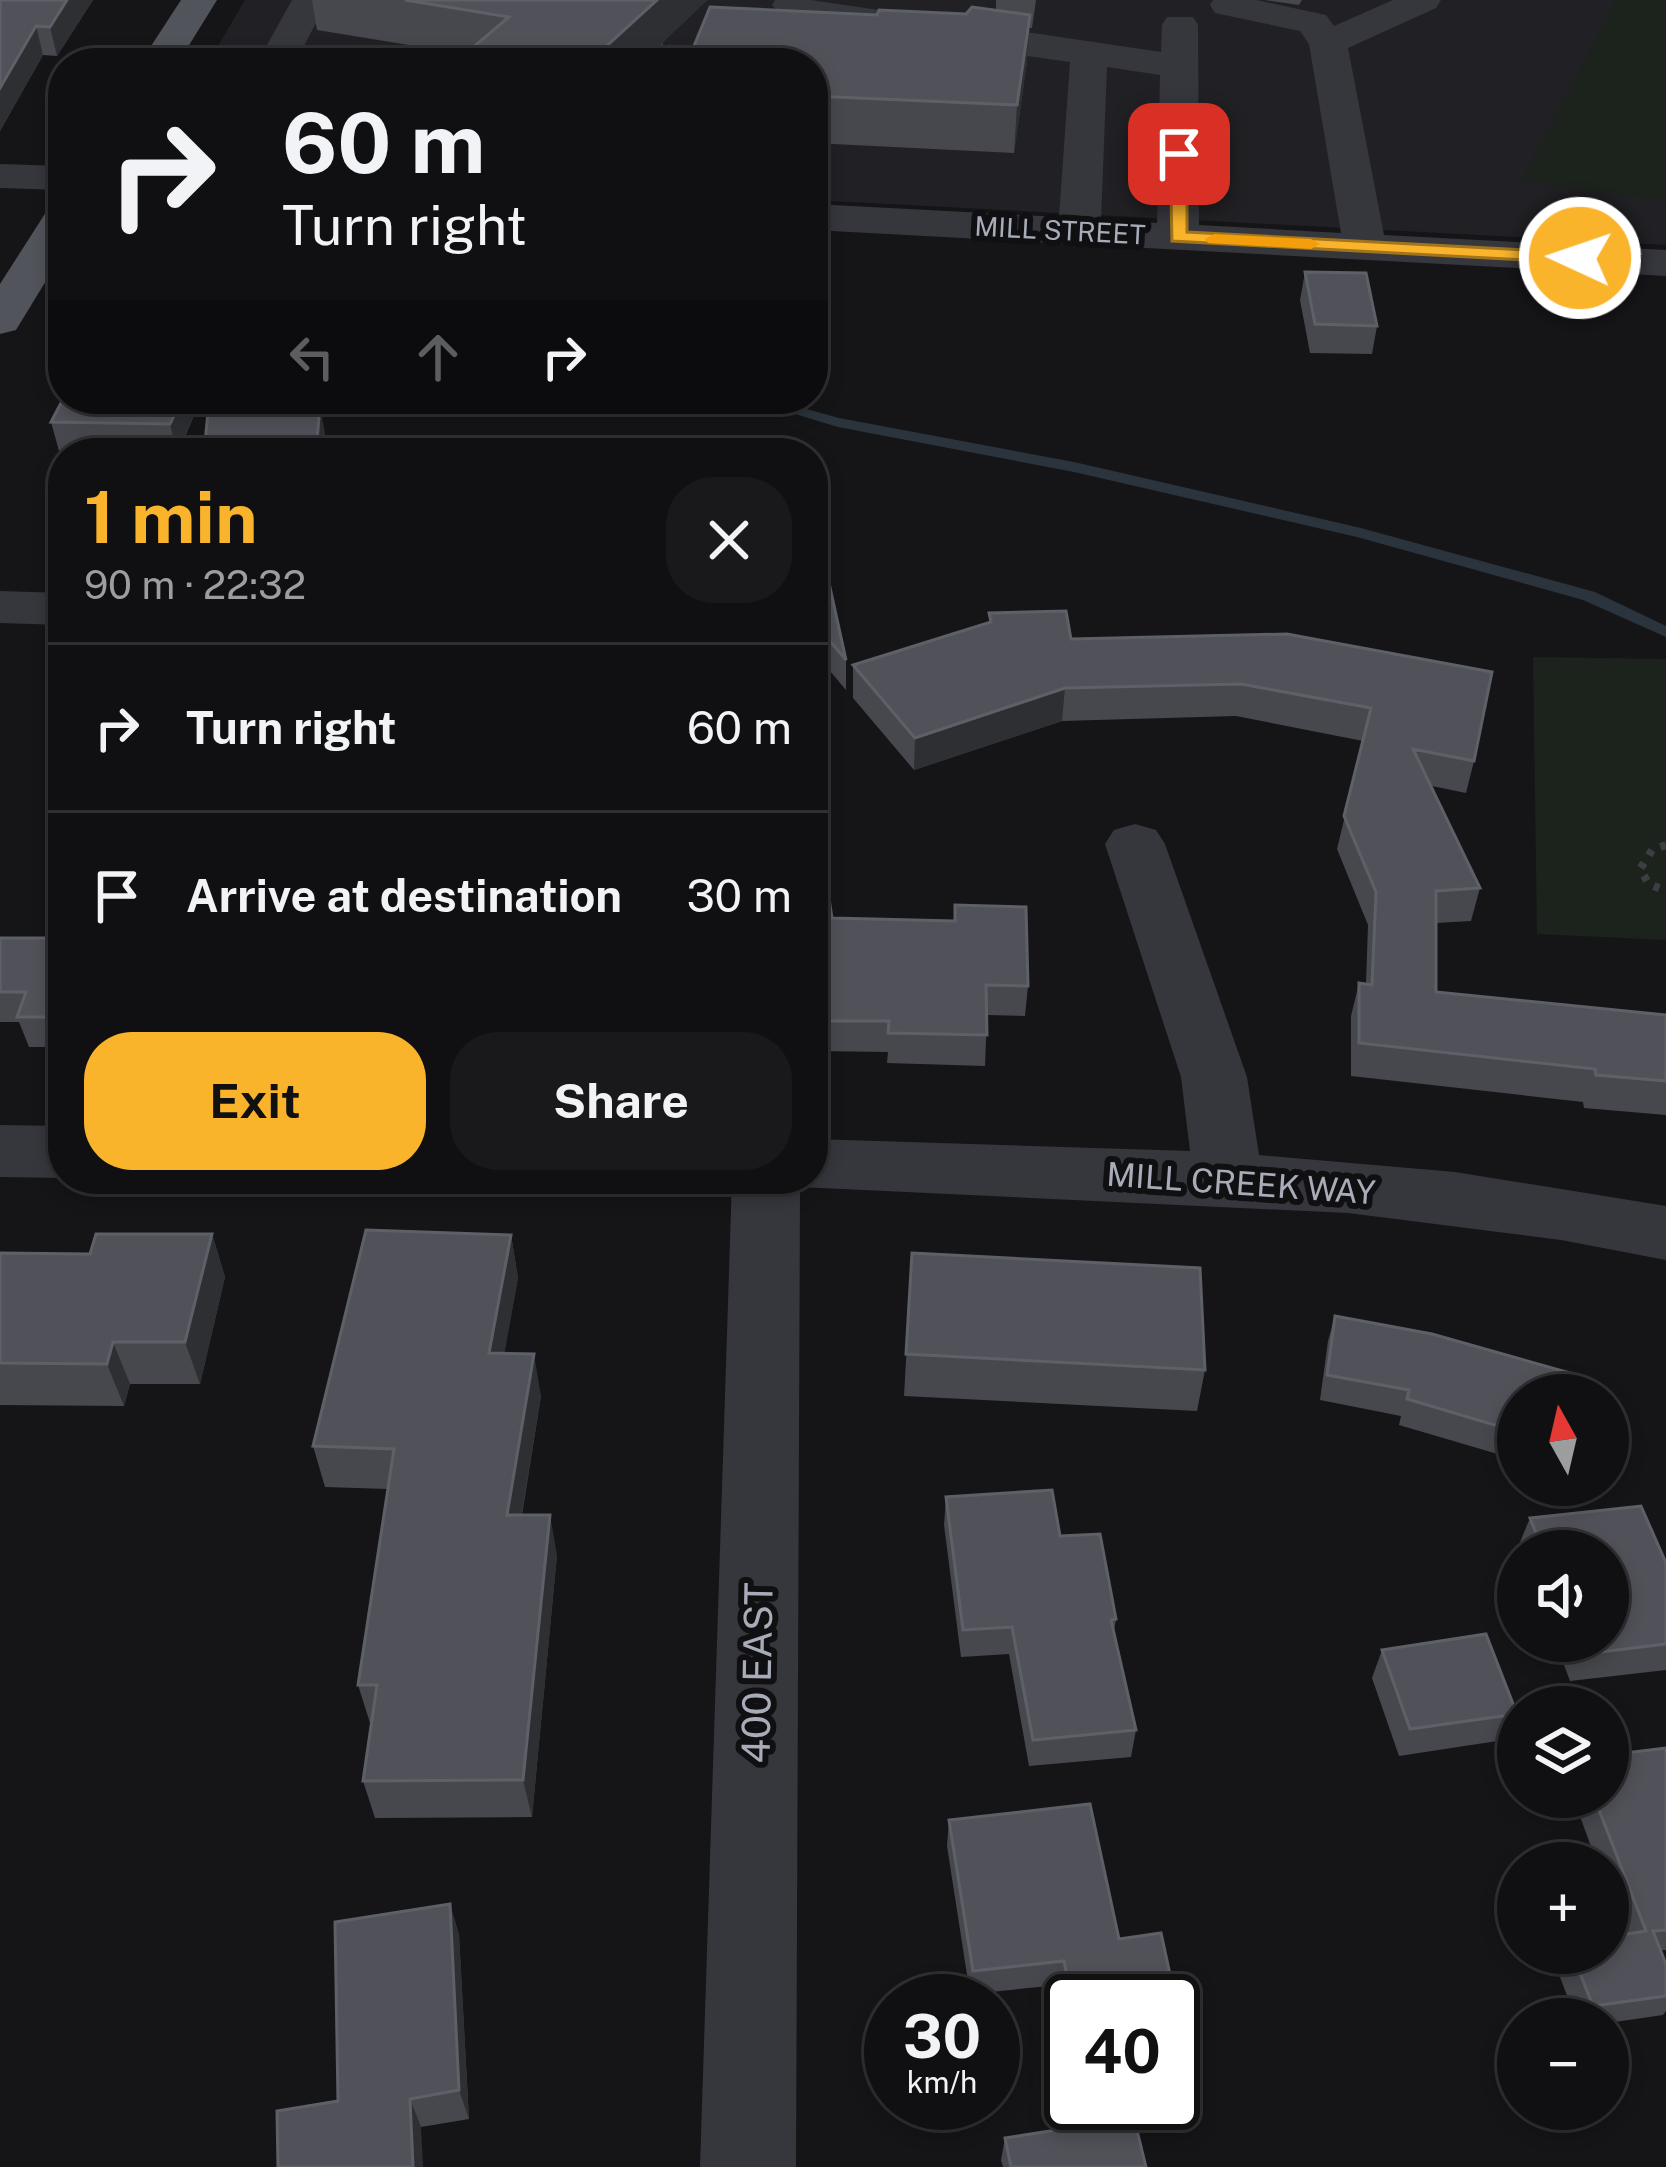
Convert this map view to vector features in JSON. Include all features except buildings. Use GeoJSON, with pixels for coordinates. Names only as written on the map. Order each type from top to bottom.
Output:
{"type":"FeatureCollection","features":[{"type":"Feature","properties":{"kind":"main road"},"geometry":{"type":"LineString","coordinates":[[169,48],[199,0]]}},
{"type":"Feature","properties":{"kind":"main road"},"geometry":{"type":"LineString","coordinates":[[0,320],[48,242]]}},
{"type":"Feature","properties":{"kind":"street"},"geometry":{"type":"LineString","coordinates":[[284,48],[310,0]]}},
{"type":"Feature","properties":{"kind":"street"},"geometry":{"type":"LineString","coordinates":[[794,0],[790,5],[800,13],[1180,66]]}},
{"type":"Feature","properties":{"kind":"street"},"geometry":{"type":"LineString","coordinates":[[1328,43],[1423,0]]}},
{"type":"Feature","properties":{"kind":"street"},"geometry":{"type":"LineString","coordinates":[[1228,5],[1313,23],[1328,43],[1365,247]]}},
{"type":"Feature","properties":{"kind":"street"},"geometry":{"type":"LineString","coordinates":[[1139,15],[1180,21],[1178,217]]}},
{"type":"Feature","properties":{"kind":"street"},"geometry":{"type":"LineString","coordinates":[[828,180],[1081,212],[1089,53]]}},
{"type":"Feature","properties":{"kind":"street"},"geometry":{"type":"LineString","coordinates":[[0,176],[48,178]]}},
{"type":"Feature","properties":{"kind":"street","name":"MILL STREET"},"geometry":{"type":"LineString","coordinates":[[828,218],[1081,212],[1178,217],[1365,247],[1666,262]]}},
{"type":"Feature","properties":{"kind":"street"},"geometry":{"type":"LineString","coordinates":[[0,607],[48,609]]}},
{"type":"Feature","properties":{"kind":"street"},"geometry":{"type":"LineString","coordinates":[[1135,844],[1214,1077],[1228,1179]]}},
{"type":"Feature","properties":{"kind":"street"},"geometry":{"type":"LineString","coordinates":[[0,1151],[48,1152]]}},
{"type":"Feature","properties":{"kind":"street","name":"MILL CREEK WAY"},"geometry":{"type":"LineString","coordinates":[[828,1166],[1228,1179],[1475,1201],[1666,1233]]}},
{"type":"Feature","properties":{"kind":"street","name":"400 EAST"},"geometry":{"type":"LineString","coordinates":[[748,2167],[766,1194]]}},
{"type":"Feature","properties":{"kind":"path"},"geometry":{"type":"LineString","coordinates":[[701,48],[711,39]]}},
{"type":"Feature","properties":{"kind":"path"},"geometry":{"type":"LineString","coordinates":[[660,45],[676,48]]}},
{"type":"Feature","properties":{"kind":"path"},"geometry":{"type":"LineString","coordinates":[[1666,845],[1652,850],[1640,869],[1648,884],[1666,891]]}},
{"type":"Feature","properties":{"kind":"shaded area"},"geometry":{"type":"Polygon","coordinates":[[[245,0],[1666,0],[1666,245],[828,201],[828,48],[217,48],[245,0]]]}},
{"type":"Feature","properties":{"kind":"shaded area"},"geometry":{"type":"Polygon","coordinates":[[[1616,0],[1666,0],[1666,201],[1521,181],[1616,0]]]}},
{"type":"Feature","properties":{"kind":"shaded area"},"geometry":{"type":"Polygon","coordinates":[[[1533,657],[1666,659],[1666,940],[1537,934],[1533,657]]]}},
{"type":"Feature","properties":{"kind":"waterway"},"geometry":{"type":"LineString","coordinates":[[808,414],[1074,467],[1361,533],[1589,596],[1666,632]]}},
{"type":"Feature","properties":{"kind":"slow traffic"},"geometry":{"type":"LineString","coordinates":[[1214,239],[1311,244]]}},
{"type":"Feature","properties":{"kind":"route"},"geometry":{"type":"LineString","coordinates":[[1179,154],[1178,237],[1580,258]]}}]}
